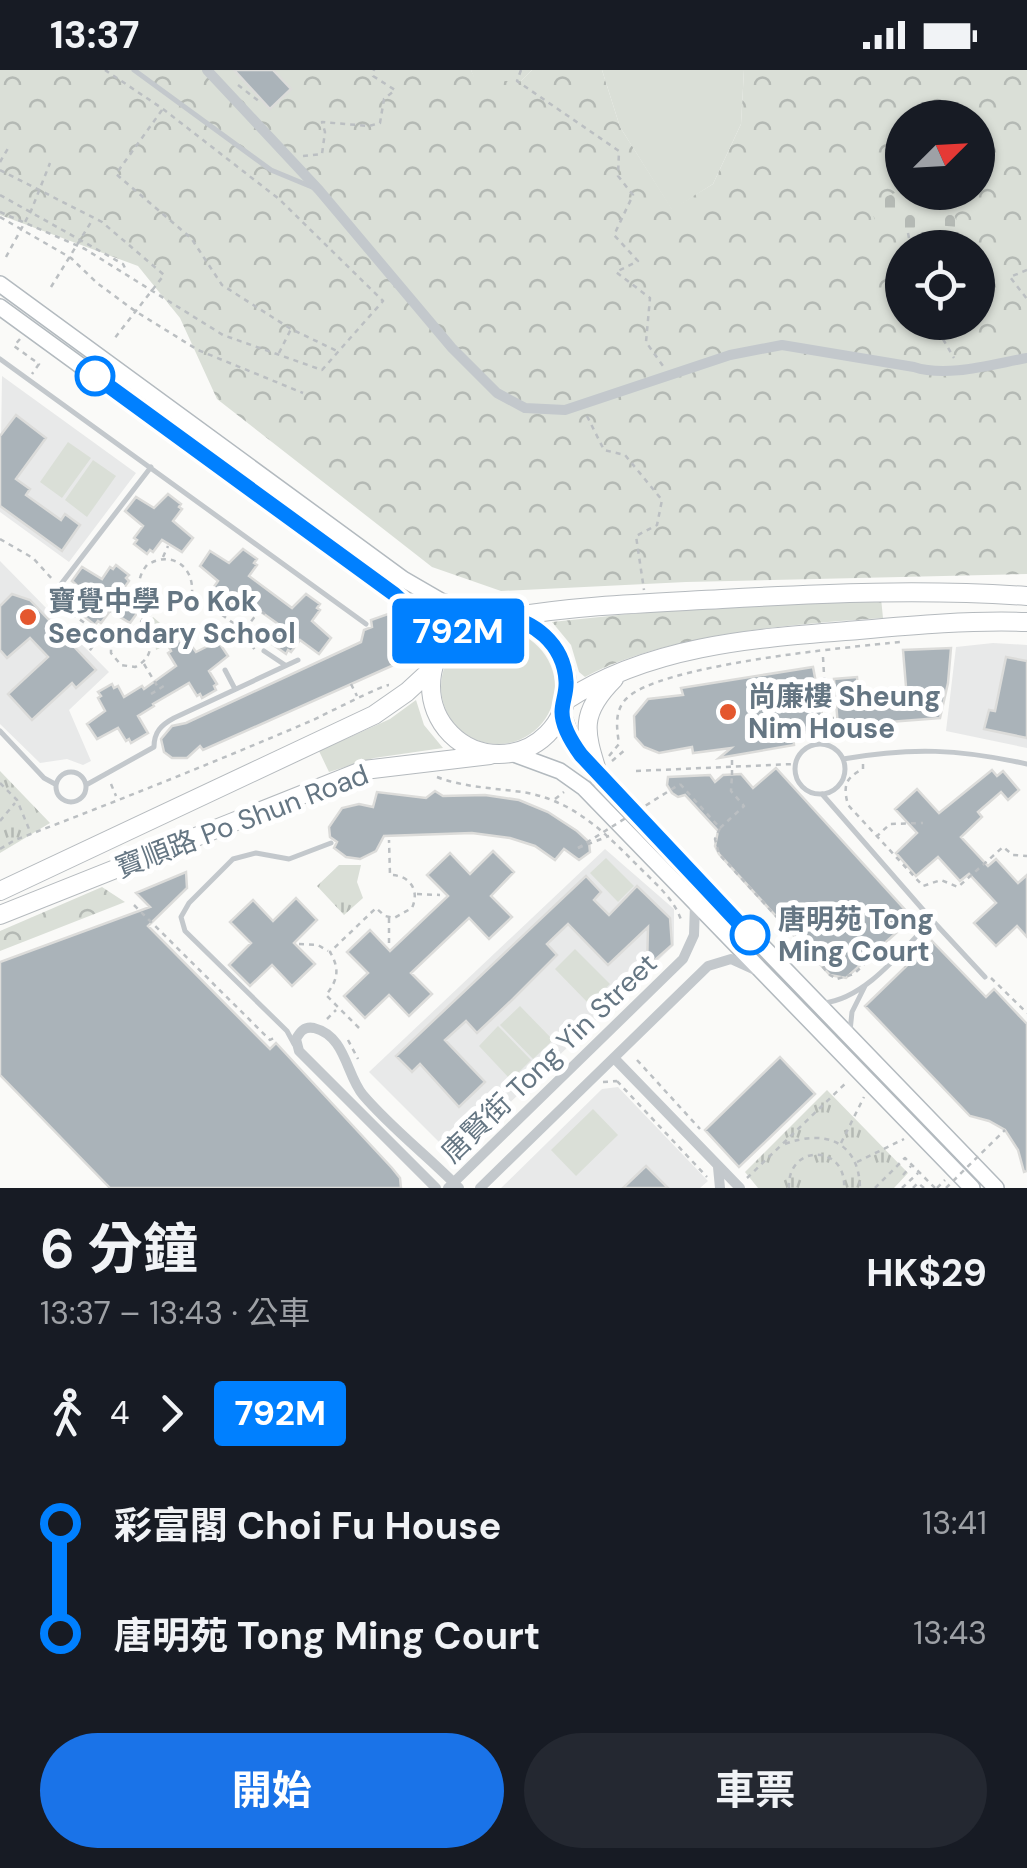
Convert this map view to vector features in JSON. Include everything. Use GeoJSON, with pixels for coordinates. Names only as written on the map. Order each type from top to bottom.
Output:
{"type":"FeatureCollection","features":[{"type":"Feature","properties":{"kind":"main road"},"geometry":{"type":"LineString","coordinates":[[0,284],[404,579],[441,601],[490,617],[643,603],[876,591],[1027,596]]}},
{"type":"Feature","properties":{"kind":"main road"},"geometry":{"type":"LineString","coordinates":[[0,308],[394,594],[416,614],[436,660],[432,699],[440,722],[467,748],[490,755],[514,754],[560,771],[584,788],[972,1188]]}},
{"type":"Feature","properties":{"kind":"main road"},"geometry":{"type":"LineString","coordinates":[[436,660],[461,629],[490,617]]}},
{"type":"Feature","properties":{"kind":"main road"},"geometry":{"type":"LineString","coordinates":[[510,617],[538,630],[554,646],[566,680],[564,706],[573,743],[605,770],[816,1003],[996,1188]]}},
{"type":"Feature","properties":{"kind":"main road"},"geometry":{"type":"LineString","coordinates":[[514,754],[542,740],[564,706],[624,668],[678,652],[792,635],[1027,622]]}},
{"type":"Feature","properties":{"kind":"main road","name":"寶順路 Po Shun Road"},"geometry":{"type":"LineString","coordinates":[[0,890],[374,715],[407,692],[436,660]]}},
{"type":"Feature","properties":{"kind":"main road"},"geometry":{"type":"LineString","coordinates":[[605,770],[587,734],[587,716],[593,702],[624,668]]}},
{"type":"Feature","properties":{"kind":"main road","name":"寶順路 Po Shun Road"},"geometry":{"type":"LineString","coordinates":[[0,915],[343,776],[382,766],[490,755]]}},
{"type":"Feature","properties":{"kind":"street"},"geometry":{"type":"LineString","coordinates":[[207,70],[319,190],[452,348],[498,393],[525,408],[544,411],[581,406],[730,355],[782,345],[914,367],[934,374],[960,367],[988,368],[1027,358]]}},
{"type":"Feature","properties":{"kind":"street","name":"唐賢街 Tong Yin Street"},"geometry":{"type":"LineString","coordinates":[[454,1186],[682,959],[694,935],[695,903]]}},
{"type":"Feature","properties":{"kind":"street","name":"唐賢街 Tong Yin Street"},"geometry":{"type":"LineString","coordinates":[[480,1188],[708,966],[730,959],[767,977]]}},
{"type":"Feature","properties":{"kind":"street"},"geometry":{"type":"LineString","coordinates":[[436,1188],[324,1082],[299,1050],[296,1039],[304,1029],[316,1029],[338,1046],[346,1055],[362,1093],[454,1186]]}},
{"type":"Feature","properties":{"kind":"street"},"geometry":{"type":"LineString","coordinates":[[614,1058],[716,1162],[746,1183]]}},
{"type":"Feature","properties":{"kind":"street"},"geometry":{"type":"LineString","coordinates":[[716,1162],[720,1188]]}},
{"type":"Feature","properties":{"kind":"lane"},"geometry":{"type":"LineString","coordinates":[[134,70],[270,170],[319,190]]}},
{"type":"Feature","properties":{"kind":"lane"},"geometry":{"type":"LineString","coordinates":[[0,359],[366,624]]}},
{"type":"Feature","properties":{"kind":"lane"},"geometry":{"type":"LineString","coordinates":[[58,588],[151,467]]}},
{"type":"Feature","properties":{"kind":"lane"},"geometry":{"type":"LineString","coordinates":[[264,651],[285,665]]}},
{"type":"Feature","properties":{"kind":"lane"},"geometry":{"type":"LineString","coordinates":[[86,784],[154,747],[154,737],[162,725],[298,660]]}},
{"type":"Feature","properties":{"kind":"lane"},"geometry":{"type":"LineString","coordinates":[[225,670],[235,688]]}},
{"type":"Feature","properties":{"kind":"lane"},"geometry":{"type":"LineString","coordinates":[[0,731],[44,778],[56,784],[61,798],[71,802],[84,795],[86,784],[74,771],[60,776],[56,784]]}},
{"type":"Feature","properties":{"kind":"lane"},"geometry":{"type":"LineString","coordinates":[[828,745],[843,759],[842,782],[822,794],[814,794],[801,786],[794,764],[807,746],[828,745]]}},
{"type":"Feature","properties":{"kind":"lane"},"geometry":{"type":"LineString","coordinates":[[843,759],[887,751],[935,749],[1027,764]]}},
{"type":"Feature","properties":{"kind":"lane"},"geometry":{"type":"LineString","coordinates":[[822,794],[985,977]]}},
{"type":"Feature","properties":{"kind":"lane"},"geometry":{"type":"LineString","coordinates":[[299,1050],[287,1032],[185,930],[181,916],[233,859],[256,853],[289,859],[331,844]]}},
{"type":"Feature","properties":{"kind":"lane"},"geometry":{"type":"LineString","coordinates":[[816,1003],[842,1000],[867,983],[932,920]]}},
{"type":"Feature","properties":{"kind":"lane"},"geometry":{"type":"LineString","coordinates":[[850,1038],[852,1012],[867,983]]}},
{"type":"Feature","properties":{"kind":"lane"},"geometry":{"type":"LineString","coordinates":[[287,1032],[304,1029]]}},
{"type":"Feature","properties":{"kind":"path"},"geometry":{"type":"LineString","coordinates":[[0,214],[77,246],[223,335],[322,370],[384,301],[279,199],[163,109],[105,70]]}},
{"type":"Feature","properties":{"kind":"path"},"geometry":{"type":"LineString","coordinates":[[286,157],[322,154],[322,122],[369,126],[380,123],[384,99],[395,90],[373,76],[374,70]]}},
{"type":"Feature","properties":{"kind":"path"},"geometry":{"type":"LineString","coordinates":[[521,70],[517,81],[619,151],[618,176],[633,195],[614,235],[638,261],[616,272],[650,298],[646,342],[670,376]]}},
{"type":"Feature","properties":{"kind":"path"},"geometry":{"type":"LineString","coordinates":[[163,109],[116,174],[191,238],[222,285],[291,328],[339,352]]}},
{"type":"Feature","properties":{"kind":"path"},"geometry":{"type":"LineString","coordinates":[[0,162],[10,145]]}},
{"type":"Feature","properties":{"kind":"path"},"geometry":{"type":"LineString","coordinates":[[6,257],[31,212],[50,163]]}},
{"type":"Feature","properties":{"kind":"path"},"geometry":{"type":"LineString","coordinates":[[0,170],[94,218],[164,275],[114,339]]}},
{"type":"Feature","properties":{"kind":"path"},"geometry":{"type":"LineString","coordinates":[[0,195],[81,238],[123,264],[128,274]]}},
{"type":"Feature","properties":{"kind":"path"},"geometry":{"type":"LineString","coordinates":[[0,214],[71,258],[136,311],[212,357],[303,393]]}},
{"type":"Feature","properties":{"kind":"path"},"geometry":{"type":"LineString","coordinates":[[51,287],[94,218]]}},
{"type":"Feature","properties":{"kind":"path"},"geometry":{"type":"LineString","coordinates":[[1027,270],[1010,277],[1027,299]]}},
{"type":"Feature","properties":{"kind":"path"},"geometry":{"type":"LineString","coordinates":[[278,354],[291,328]]}},
{"type":"Feature","properties":{"kind":"path"},"geometry":{"type":"LineString","coordinates":[[19,340],[14,346],[39,364],[28,379]]}},
{"type":"Feature","properties":{"kind":"path"},"geometry":{"type":"LineString","coordinates":[[943,340],[960,367]]}},
{"type":"Feature","properties":{"kind":"path"},"geometry":{"type":"LineString","coordinates":[[581,406],[604,450],[625,455],[662,500],[657,526],[636,536],[644,592]]}},
{"type":"Feature","properties":{"kind":"path"},"geometry":{"type":"LineString","coordinates":[[100,635],[111,642],[111,653],[120,664],[134,667],[143,663],[150,645],[147,635],[138,628],[150,608],[139,592],[144,569],[163,558],[168,546]]}},
{"type":"Feature","properties":{"kind":"path"},"geometry":{"type":"LineString","coordinates":[[163,558],[183,565],[192,578],[192,593],[258,641],[253,647],[265,674]]}},
{"type":"Feature","properties":{"kind":"path"},"geometry":{"type":"LineString","coordinates":[[128,596],[139,592]]}},
{"type":"Feature","properties":{"kind":"path"},"geometry":{"type":"LineString","coordinates":[[254,606],[265,614]]}},
{"type":"Feature","properties":{"kind":"path"},"geometry":{"type":"LineString","coordinates":[[244,630],[260,610]]}},
{"type":"Feature","properties":{"kind":"path"},"geometry":{"type":"LineString","coordinates":[[608,757],[618,744],[618,711],[638,690],[698,671],[914,641]]}},
{"type":"Feature","properties":{"kind":"path"},"geometry":{"type":"LineString","coordinates":[[823,657],[832,718],[828,745]]}},
{"type":"Feature","properties":{"kind":"path"},"geometry":{"type":"LineString","coordinates":[[143,663],[159,689]]}},
{"type":"Feature","properties":{"kind":"path"},"geometry":{"type":"LineString","coordinates":[[151,694],[167,684]]}},
{"type":"Feature","properties":{"kind":"path"},"geometry":{"type":"LineString","coordinates":[[352,684],[357,696]]}},
{"type":"Feature","properties":{"kind":"path"},"geometry":{"type":"LineString","coordinates":[[0,849],[354,702],[379,686],[392,686]]}},
{"type":"Feature","properties":{"kind":"path"},"geometry":{"type":"LineString","coordinates":[[823,719],[832,718]]}},
{"type":"Feature","properties":{"kind":"path"},"geometry":{"type":"LineString","coordinates":[[605,770],[626,749]]}},
{"type":"Feature","properties":{"kind":"path"},"geometry":{"type":"LineString","coordinates":[[730,766],[732,755],[730,792],[744,806],[714,839],[719,854],[830,975],[837,979],[854,974],[884,944],[905,967]]}},
{"type":"Feature","properties":{"kind":"path"},"geometry":{"type":"LineString","coordinates":[[636,771],[794,764]]}},
{"type":"Feature","properties":{"kind":"path"},"geometry":{"type":"LineString","coordinates":[[864,769],[850,776],[844,788],[848,805],[922,886],[941,880],[958,887],[1003,847],[1013,856],[1027,856]]}},
{"type":"Feature","properties":{"kind":"path"},"geometry":{"type":"LineString","coordinates":[[107,773],[116,796]]}},
{"type":"Feature","properties":{"kind":"path"},"geometry":{"type":"LineString","coordinates":[[437,777],[566,800],[610,835],[674,904],[686,928]]}},
{"type":"Feature","properties":{"kind":"path"},"geometry":{"type":"LineString","coordinates":[[0,782],[17,800],[29,830]]}},
{"type":"Feature","properties":{"kind":"path"},"geometry":{"type":"LineString","coordinates":[[610,835],[578,848],[680,784],[720,828]]}},
{"type":"Feature","properties":{"kind":"path"},"geometry":{"type":"LineString","coordinates":[[554,800],[564,792]]}},
{"type":"Feature","properties":{"kind":"path"},"geometry":{"type":"LineString","coordinates":[[0,821],[17,800]]}},
{"type":"Feature","properties":{"kind":"path"},"geometry":{"type":"LineString","coordinates":[[876,838],[890,824],[923,823]]}},
{"type":"Feature","properties":{"kind":"path"},"geometry":{"type":"LineString","coordinates":[[390,840],[390,875],[406,879],[416,894]]}},
{"type":"Feature","properties":{"kind":"path"},"geometry":{"type":"LineString","coordinates":[[416,894],[440,895]]}},
{"type":"Feature","properties":{"kind":"path"},"geometry":{"type":"LineString","coordinates":[[388,918],[408,912],[416,894]]}},
{"type":"Feature","properties":{"kind":"path"},"geometry":{"type":"LineString","coordinates":[[134,905],[272,1039]]}},
{"type":"Feature","properties":{"kind":"path"},"geometry":{"type":"LineString","coordinates":[[330,952],[376,908],[388,918],[389,947]]}},
{"type":"Feature","properties":{"kind":"path"},"geometry":{"type":"LineString","coordinates":[[299,944],[318,945],[330,952],[336,962],[337,979],[326,995],[359,1028]]}},
{"type":"Feature","properties":{"kind":"path"},"geometry":{"type":"LineString","coordinates":[[985,977],[995,978],[1027,1013]]}},
{"type":"Feature","properties":{"kind":"path"},"geometry":{"type":"LineString","coordinates":[[327,1019],[338,1008]]}},
{"type":"Feature","properties":{"kind":"path"},"geometry":{"type":"LineString","coordinates":[[637,1060],[708,1138]]}},
{"type":"Feature","properties":{"kind":"path"},"geometry":{"type":"LineString","coordinates":[[746,1183],[850,1080]]}},
{"type":"Feature","properties":{"kind":"path"},"geometry":{"type":"LineString","coordinates":[[617,1082],[704,1172],[709,1187]]}},
{"type":"Feature","properties":{"kind":"path"},"geometry":{"type":"LineString","coordinates":[[840,1145],[865,1096]]}},
{"type":"Feature","properties":{"kind":"path"},"geometry":{"type":"LineString","coordinates":[[946,1188],[1005,1130]]}},
{"type":"Feature","properties":{"kind":"path"},"geometry":{"type":"LineString","coordinates":[[781,1146],[812,1136],[840,1145],[856,1162],[860,1188]]}},
{"type":"Feature","properties":{"kind":"path"},"geometry":{"type":"LineString","coordinates":[[856,1162],[906,1138]]}},
{"type":"Feature","properties":{"kind":"path"},"geometry":{"type":"LineString","coordinates":[[440,1157],[461,1157],[470,1152]]}},
{"type":"Feature","properties":{"kind":"path"},"geometry":{"type":"LineString","coordinates":[[789,1188],[795,1164],[820,1154],[837,1163],[844,1188]]}},
{"type":"Feature","properties":{"kind":"path"},"geometry":{"type":"LineString","coordinates":[[875,1188],[905,1158],[936,1188],[946,1179]]}},
{"type":"Feature","properties":{"kind":"path"},"geometry":{"type":"LineString","coordinates":[[903,1174],[912,1165]]}},
{"type":"Feature","properties":{"kind":"path"},"geometry":{"type":"LineString","coordinates":[[902,1188],[919,1172]]}},
{"type":"Feature","properties":{"kind":"path"},"geometry":{"type":"LineString","coordinates":[[913,1188],[918,1182],[924,1188]]}},
{"type":"Feature","properties":{"kind":"shaded area"},"geometry":{"type":"Polygon","coordinates":[[[2,376],[136,473],[69,562],[0,512],[2,376]]]}},
{"type":"Feature","properties":{"kind":"shaded area","name":"寶覺中學 Po Kok Secondary School"},"geometry":{"type":"Polygon","coordinates":[[[0,561],[109,672],[69,710],[91,761],[83,765],[67,759],[40,763],[0,724],[0,561]]]}},
{"type":"Feature","properties":{"kind":"shaded area"},"geometry":{"type":"Polygon","coordinates":[[[1027,645],[1027,748],[946,731],[956,647],[1027,645]]]}},
{"type":"Feature","properties":{"kind":"shaded area"},"geometry":{"type":"Polygon","coordinates":[[[605,849],[674,909],[674,945],[468,1143],[441,1144],[369,1072],[605,849]]]}},
{"type":"Feature","properties":{"kind":"shaded area"},"geometry":{"type":"Polygon","coordinates":[[[618,1087],[708,1181],[700,1188],[501,1188],[602,1089],[618,1087]]]}},
{"type":"Feature","properties":{"kind":"green space"},"geometry":{"type":"Polygon","coordinates":[[[0,70],[471,70],[476,81],[521,81],[532,70],[602,70],[620,127],[672,209],[713,184],[741,124],[744,70],[1027,70],[1027,574],[686,582],[501,591],[432,567],[217,399],[180,318],[138,266],[0,215],[0,70]]]}},
{"type":"Feature","properties":{"kind":"green space"},"geometry":{"type":"Polygon","coordinates":[[[471,70],[532,70],[521,81],[475,81],[471,70]]]}},
{"type":"Feature","properties":{"kind":"green space"},"geometry":{"type":"Polygon","coordinates":[[[602,70],[744,70],[741,124],[713,184],[672,210],[620,127],[602,70]]]}},
{"type":"Feature","properties":{"kind":"green space"},"geometry":{"type":"Polygon","coordinates":[[[885,197],[885,210],[952,210],[959,227],[923,224],[909,230],[887,230],[876,222],[868,204],[885,197]]]}},
{"type":"Feature","properties":{"kind":"green space"},"geometry":{"type":"Polygon","coordinates":[[[68,442],[91,458],[62,498],[40,482],[68,442]]]}},
{"type":"Feature","properties":{"kind":"green space"},"geometry":{"type":"Polygon","coordinates":[[[93,460],[116,476],[87,517],[65,500],[93,460]]]}},
{"type":"Feature","properties":{"kind":"green space"},"geometry":{"type":"Polygon","coordinates":[[[404,588],[449,614],[436,627],[401,591],[404,588]]]}},
{"type":"Feature","properties":{"kind":"green space"},"geometry":{"type":"Polygon","coordinates":[[[881,598],[883,618],[770,628],[690,641],[617,662],[585,677],[579,672],[571,645],[552,622],[676,609],[881,598]]]}},
{"type":"Feature","properties":{"kind":"green space"},"geometry":{"type":"Polygon","coordinates":[[[153,617],[173,634],[156,650],[146,628],[153,617]]]}},
{"type":"Feature","properties":{"kind":"green space"},"geometry":{"type":"Polygon","coordinates":[[[498,630],[520,635],[538,647],[550,665],[555,687],[550,709],[538,727],[520,739],[498,744],[476,739],[458,727],[446,709],[441,687],[446,665],[458,647],[476,635],[498,630]]]}},
{"type":"Feature","properties":{"kind":"green space"},"geometry":{"type":"Polygon","coordinates":[[[416,700],[424,725],[443,748],[374,758],[329,772],[319,751],[390,719],[416,700]]]}},
{"type":"Feature","properties":{"kind":"green space"},"geometry":{"type":"Polygon","coordinates":[[[0,771],[50,823],[0,853],[0,771]]]}},
{"type":"Feature","properties":{"kind":"green space"},"geometry":{"type":"Polygon","coordinates":[[[606,858],[634,886],[618,902],[590,873],[606,858]]]}},
{"type":"Feature","properties":{"kind":"green space"},"geometry":{"type":"Polygon","coordinates":[[[339,865],[361,865],[357,882],[363,898],[344,915],[317,886],[339,865]]]}},
{"type":"Feature","properties":{"kind":"green space"},"geometry":{"type":"Polygon","coordinates":[[[102,887],[125,902],[0,951],[0,931],[102,887]]]}},
{"type":"Feature","properties":{"kind":"green space"},"geometry":{"type":"Polygon","coordinates":[[[575,949],[610,984],[589,1004],[555,969],[575,949]]]}},
{"type":"Feature","properties":{"kind":"green space"},"geometry":{"type":"Polygon","coordinates":[[[520,1006],[553,1040],[533,1059],[500,1025],[520,1006]]]}},
{"type":"Feature","properties":{"kind":"green space"},"geometry":{"type":"Polygon","coordinates":[[[498,1026],[531,1060],[511,1080],[479,1046],[498,1026]]]}},
{"type":"Feature","properties":{"kind":"green space"},"geometry":{"type":"Polygon","coordinates":[[[827,1090],[908,1173],[894,1188],[758,1188],[745,1172],[827,1090]]]}},
{"type":"Feature","properties":{"kind":"green space"},"geometry":{"type":"Polygon","coordinates":[[[593,1109],[618,1135],[576,1176],[551,1150],[593,1109]]]}},
{"type":"Feature","properties":{"kind":"building"},"geometry":{"type":"Polygon","coordinates":[[[234,70],[273,70],[291,89],[270,109],[234,70]]]}},
{"type":"Feature","properties":{"kind":"building"},"geometry":{"type":"Polygon","coordinates":[[[16,415],[46,438],[16,479],[30,489],[26,495],[61,520],[65,514],[80,525],[62,551],[0,506],[0,436],[16,415]]]}},
{"type":"Feature","properties":{"kind":"building"},"geometry":{"type":"Polygon","coordinates":[[[168,494],[182,509],[173,521],[193,538],[182,552],[162,540],[147,554],[134,544],[143,526],[125,511],[136,497],[154,508],[168,494]]]}},
{"type":"Feature","properties":{"kind":"building"},"geometry":{"type":"Polygon","coordinates":[[[243,549],[257,559],[249,576],[292,608],[306,594],[320,604],[312,621],[331,638],[319,654],[300,640],[286,654],[272,644],[281,626],[237,595],[223,609],[210,599],[218,581],[200,566],[210,551],[229,563],[243,549]]]}},
{"type":"Feature","properties":{"kind":"building"},"geometry":{"type":"Polygon","coordinates":[[[116,565],[129,575],[121,592],[140,609],[130,623],[110,611],[95,625],[82,615],[90,597],[72,581],[82,567],[102,579],[116,565]]]}},
{"type":"Feature","properties":{"kind":"building"},"geometry":{"type":"Polygon","coordinates":[[[12,594],[30,600],[96,670],[76,688],[72,683],[32,720],[8,694],[48,657],[30,638],[7,658],[0,650],[0,606],[12,594]]]}},
{"type":"Feature","properties":{"kind":"building"},"geometry":{"type":"Polygon","coordinates":[[[388,614],[400,618],[411,629],[413,644],[405,660],[203,750],[200,746],[187,758],[172,758],[164,752],[161,739],[172,726],[361,642],[364,630],[372,627],[371,620],[388,614]]]}},
{"type":"Feature","properties":{"kind":"building"},"geometry":{"type":"Polygon","coordinates":[[[183,639],[196,652],[218,641],[228,656],[209,671],[217,684],[216,690],[202,698],[189,683],[138,716],[148,733],[131,743],[118,728],[97,739],[87,724],[105,711],[98,692],[112,684],[114,688],[118,686],[124,697],[142,686],[144,689],[176,666],[168,653],[169,647],[183,639]]]}},
{"type":"Feature","properties":{"kind":"building"},"geometry":{"type":"Polygon","coordinates":[[[951,648],[940,718],[838,726],[834,679],[857,677],[859,702],[907,699],[903,650],[951,648]]]}},
{"type":"Feature","properties":{"kind":"building"},"geometry":{"type":"Polygon","coordinates":[[[1006,657],[1027,661],[1027,738],[984,729],[989,710],[995,711],[1006,657]]]}},
{"type":"Feature","properties":{"kind":"building","name":"尚廉樓 Sheung Nim House"},"geometry":{"type":"Polygon","coordinates":[[[813,667],[825,730],[793,734],[794,745],[719,758],[731,748],[693,753],[692,747],[659,753],[644,747],[635,737],[634,716],[648,699],[683,695],[681,688],[813,667]]]}},
{"type":"Feature","properties":{"kind":"building"},"geometry":{"type":"Polygon","coordinates":[[[776,768],[908,913],[906,924],[846,978],[830,975],[719,854],[715,846],[718,831],[685,795],[678,797],[667,785],[668,777],[710,775],[715,782],[723,775],[741,774],[753,788],[776,768]]]}},
{"type":"Feature","properties":{"kind":"building"},"geometry":{"type":"Polygon","coordinates":[[[992,770],[997,776],[1003,771],[1019,790],[1008,800],[1001,792],[978,812],[982,817],[961,837],[988,866],[996,859],[1018,883],[1027,875],[1027,937],[1017,926],[996,946],[974,923],[996,903],[969,874],[960,881],[938,857],[916,876],[896,853],[917,833],[895,809],[917,789],[939,813],[992,770]]]}},
{"type":"Feature","properties":{"kind":"building"},"geometry":{"type":"Polygon","coordinates":[[[435,791],[443,796],[485,795],[519,800],[548,812],[577,831],[589,842],[590,852],[579,860],[564,849],[555,860],[535,846],[472,833],[384,836],[376,851],[360,859],[346,857],[334,848],[337,842],[330,837],[329,827],[342,808],[359,804],[373,807],[377,792],[426,798],[435,791]]]}},
{"type":"Feature","properties":{"kind":"building"},"geometry":{"type":"Polygon","coordinates":[[[493,851],[514,872],[491,896],[512,917],[489,939],[469,918],[411,973],[432,994],[409,1016],[389,995],[365,1018],[344,996],[368,973],[347,952],[370,930],[390,951],[448,896],[427,875],[450,853],[470,874],[493,851]]]}},
{"type":"Feature","properties":{"kind":"building"},"geometry":{"type":"Polygon","coordinates":[[[186,872],[187,888],[148,926],[270,1049],[276,1043],[392,1168],[400,1178],[401,1188],[110,1188],[0,1075],[0,962],[150,907],[136,893],[186,872]]]}},
{"type":"Feature","properties":{"kind":"building"},"geometry":{"type":"Polygon","coordinates":[[[586,876],[601,892],[594,900],[609,915],[637,886],[670,918],[672,945],[647,967],[648,927],[608,965],[568,924],[547,944],[557,955],[477,1033],[466,1021],[445,1040],[485,1082],[459,1107],[420,1064],[412,1072],[396,1056],[586,876]]]}},
{"type":"Feature","properties":{"kind":"building"},"geometry":{"type":"Polygon","coordinates":[[[296,898],[317,920],[294,943],[315,964],[292,986],[272,965],[250,986],[229,965],[251,943],[230,922],[253,900],[273,921],[296,898]]]}},
{"type":"Feature","properties":{"kind":"building"},"geometry":{"type":"Polygon","coordinates":[[[932,941],[986,997],[994,989],[1027,1024],[1027,1171],[1024,1172],[1018,1150],[1005,1130],[970,1116],[865,1006],[932,941]]]}},
{"type":"Feature","properties":{"kind":"building"},"geometry":{"type":"Polygon","coordinates":[[[780,1057],[815,1094],[739,1167],[705,1130],[780,1057]]]}},
{"type":"Feature","properties":{"kind":"building"},"geometry":{"type":"Polygon","coordinates":[[[646,1166],[668,1188],[623,1188],[646,1166]]]}},
{"type":"Feature","properties":{"kind":"bus line","name":"792M"},"geometry":{"type":"LineString","coordinates":[[95,376],[394,594],[416,614],[438,652],[461,629],[490,617],[510,617],[538,630],[554,646],[564,668],[566,700],[562,712],[570,738],[581,755],[750,935]]}},
{"type":"Feature","properties":{"kind":"place","name":"寶覺中學 Po Kok Secondary School"},"geometry":{"type":"Point","coordinates":[28,617]}},
{"type":"Feature","properties":{"kind":"place","name":"尚廉樓 Sheung Nim House"},"geometry":{"type":"Point","coordinates":[728,712]}},
{"type":"Feature","properties":{"kind":"place","name":"唐明苑 Tong Ming Court"},"geometry":{"type":"Point","coordinates":[750,935]}}]}
